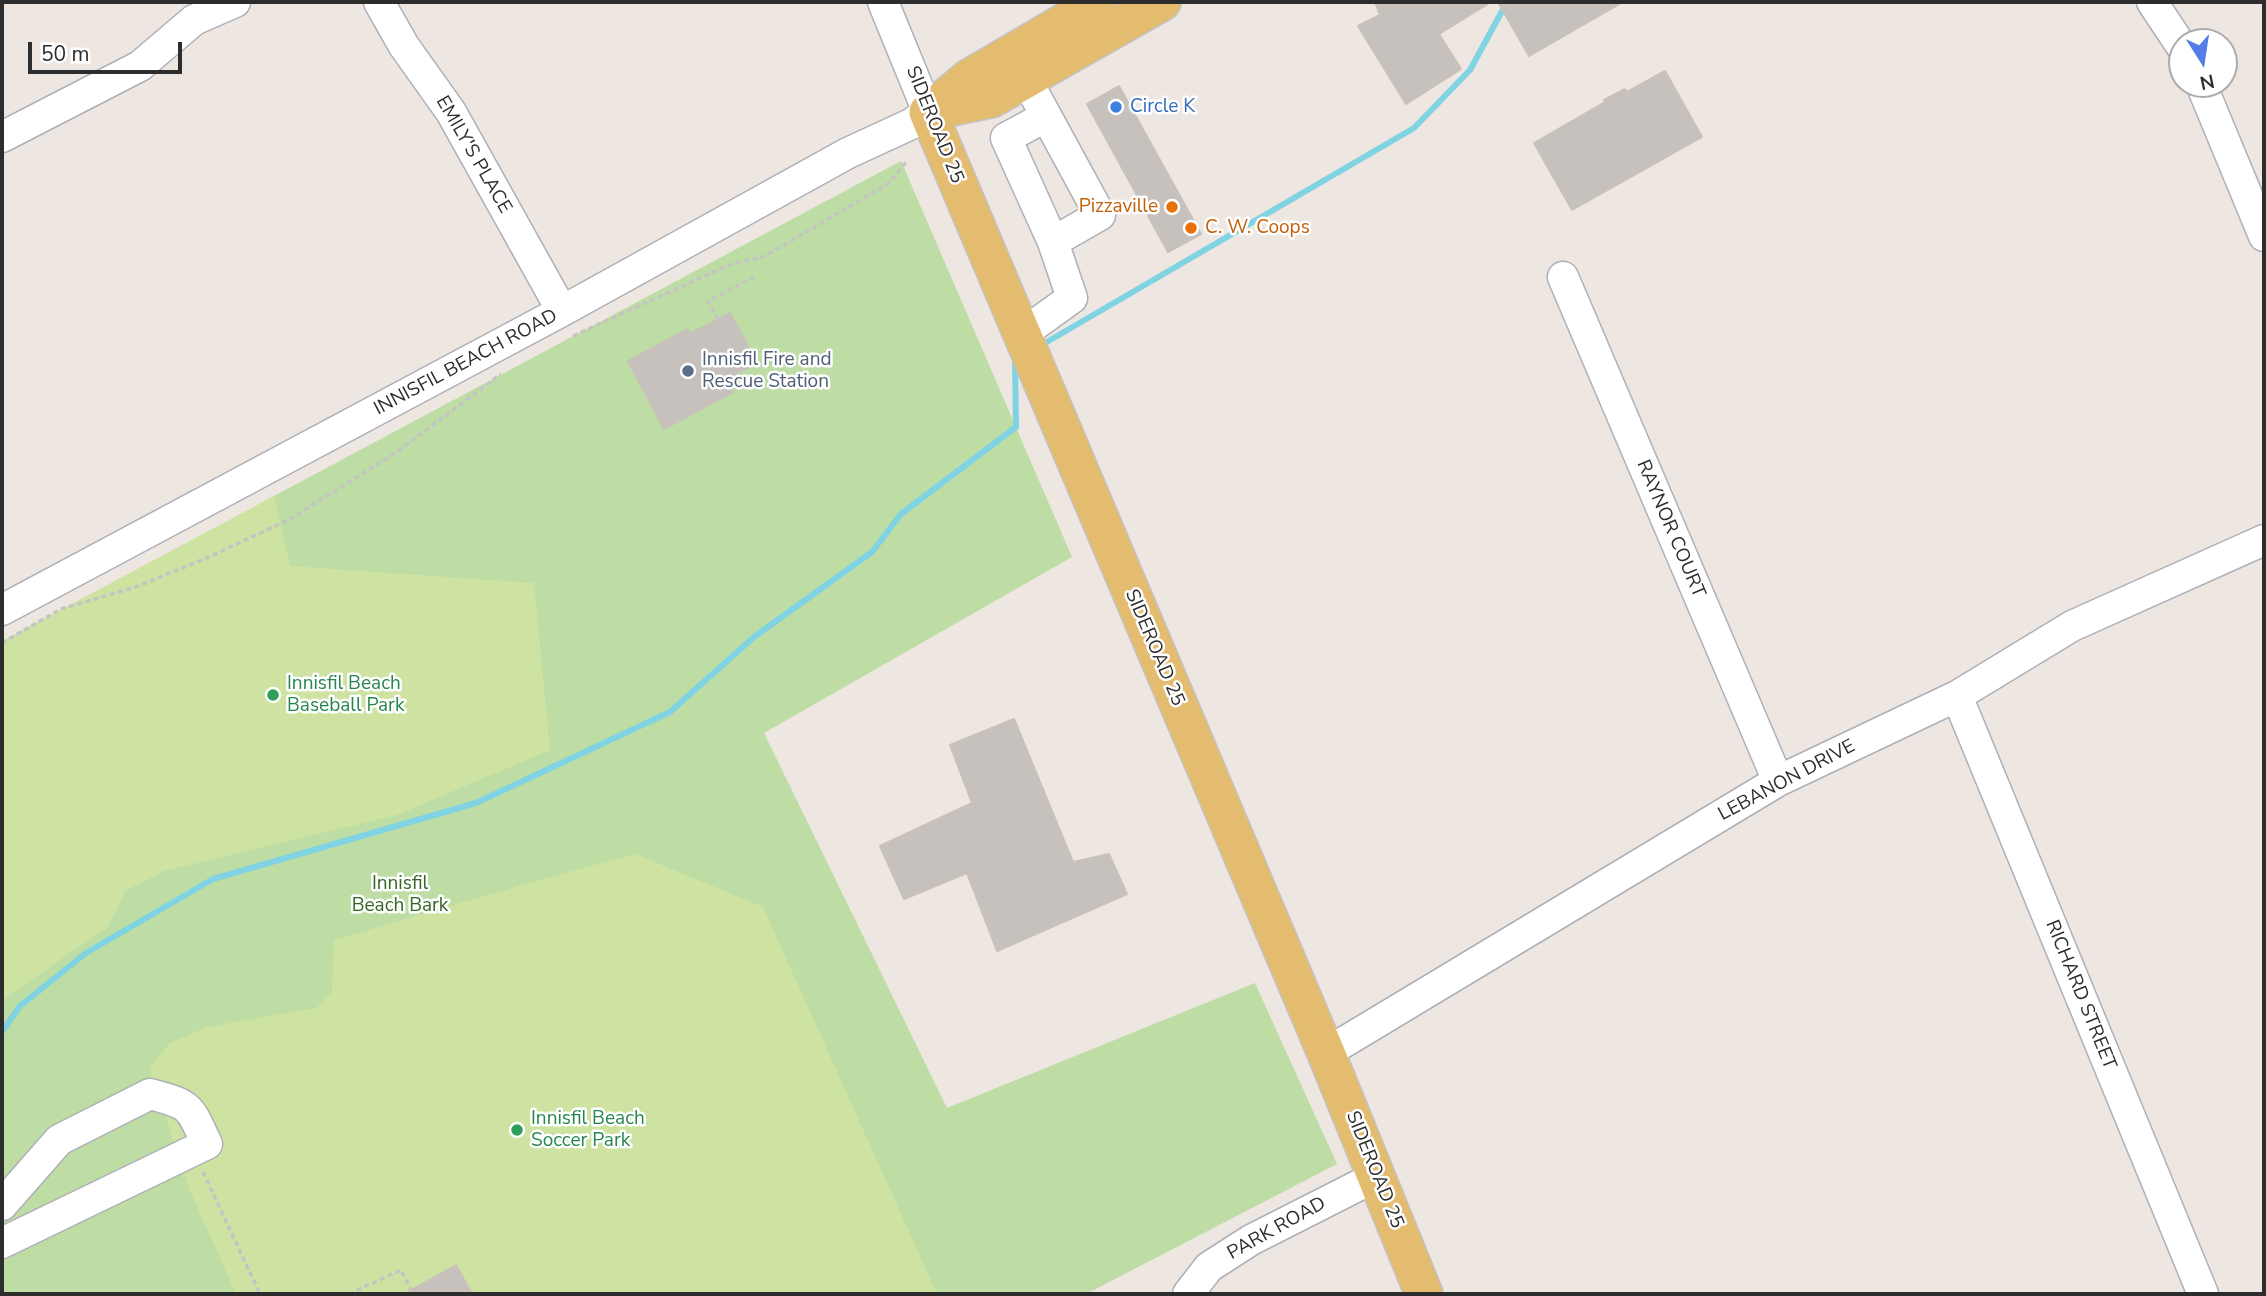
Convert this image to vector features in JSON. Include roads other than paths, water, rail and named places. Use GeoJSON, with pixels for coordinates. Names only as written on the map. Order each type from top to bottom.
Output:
{"type":"FeatureCollection","features":[{"type":"Feature","properties":{"kind":"main road","name":"INNISFIL BEACH ROAD"},"geometry":{"type":"LineString","coordinates":[[928,112],[969,78],[1099,2]]}},
{"type":"Feature","properties":{"kind":"main road","name":"INNISFIL BEACH ROAD"},"geometry":{"type":"LineString","coordinates":[[928,112],[991,99],[1162,2]]}},
{"type":"Feature","properties":{"kind":"main road","name":"SIDEROAD 25"},"geometry":{"type":"LineString","coordinates":[[928,112],[1326,1054],[1424,1294]]}},
{"type":"Feature","properties":{"kind":"street"},"geometry":{"type":"LineString","coordinates":[[2,137],[140,66],[194,20],[235,2]]}},
{"type":"Feature","properties":{"kind":"street","name":"EMILY'S PLACE"},"geometry":{"type":"LineString","coordinates":[[379,2],[404,46],[451,112],[565,325]]}},
{"type":"Feature","properties":{"kind":"street","name":"SIDEROAD 25"},"geometry":{"type":"LineString","coordinates":[[883,2],[928,112]]}},
{"type":"Feature","properties":{"kind":"street"},"geometry":{"type":"LineString","coordinates":[[2152,2],[2169,28]]}},
{"type":"Feature","properties":{"kind":"street"},"geometry":{"type":"LineString","coordinates":[[1026,79],[1100,215],[1053,242]]}},
{"type":"Feature","properties":{"kind":"street"},"geometry":{"type":"LineString","coordinates":[[2208,98],[2264,236]]}},
{"type":"Feature","properties":{"kind":"street","name":"INNISFIL BEACH ROAD"},"geometry":{"type":"LineString","coordinates":[[2,610],[565,325],[848,153],[911,124],[928,112]]}},
{"type":"Feature","properties":{"kind":"street"},"geometry":{"type":"LineString","coordinates":[[1022,334],[1072,298],[1053,242],[1006,138],[1045,117]]}},
{"type":"Feature","properties":{"kind":"street","name":"RAYNOR COURT"},"geometry":{"type":"LineString","coordinates":[[1563,277],[1778,781]]}},
{"type":"Feature","properties":{"kind":"street","name":"LEBANON DRIVE"},"geometry":{"type":"LineString","coordinates":[[1326,1054],[1778,781],[1957,696],[2072,626],[2264,540]]}},
{"type":"Feature","properties":{"kind":"street","name":"RICHARD STREET"},"geometry":{"type":"LineString","coordinates":[[1957,696],[2203,1294]]}},
{"type":"Feature","properties":{"kind":"street"},"geometry":{"type":"LineString","coordinates":[[2,1205],[59,1140],[149,1094],[173,1100],[190,1109],[207,1144],[2,1243]]}},
{"type":"Feature","properties":{"kind":"street","name":"PARK ROAD"},"geometry":{"type":"LineString","coordinates":[[1189,1294],[1209,1267],[1251,1240],[1377,1176]]}},
{"type":"Feature","properties":{"kind":"waterway"},"geometry":{"type":"LineString","coordinates":[[1040,346],[1414,128],[1470,70],[1507,2]]}},
{"type":"Feature","properties":{"kind":"waterway"},"geometry":{"type":"LineString","coordinates":[[2,1032],[20,1006],[86,953],[213,879],[476,803],[670,712],[754,637],[872,552],[901,514],[1016,427],[1015,360],[1018,359]]}},
{"type":"Feature","properties":{"kind":"place","name":"Circle K"},"geometry":{"type":"Point","coordinates":[1116,107]}},
{"type":"Feature","properties":{"kind":"place","name":"Pizzaville"},"geometry":{"type":"Point","coordinates":[1172,207]}},
{"type":"Feature","properties":{"kind":"place","name":"C. W. Coops"},"geometry":{"type":"Point","coordinates":[1191,228]}},
{"type":"Feature","properties":{"kind":"place","name":"Innisfil Fire and Rescue Station"},"geometry":{"type":"Point","coordinates":[688,371]}},
{"type":"Feature","properties":{"kind":"place","name":"Innisfil Beach Baseball Park"},"geometry":{"type":"Point","coordinates":[273,695]}},
{"type":"Feature","properties":{"kind":"place","name":"Innisfil Beach Soccer Park"},"geometry":{"type":"Point","coordinates":[517,1130]}},
{"type":"Feature","properties":{"kind":"park label","name":"Innisfil Beach Bark"},"geometry":{"type":"Point","coordinates":[400,895]}}]}
